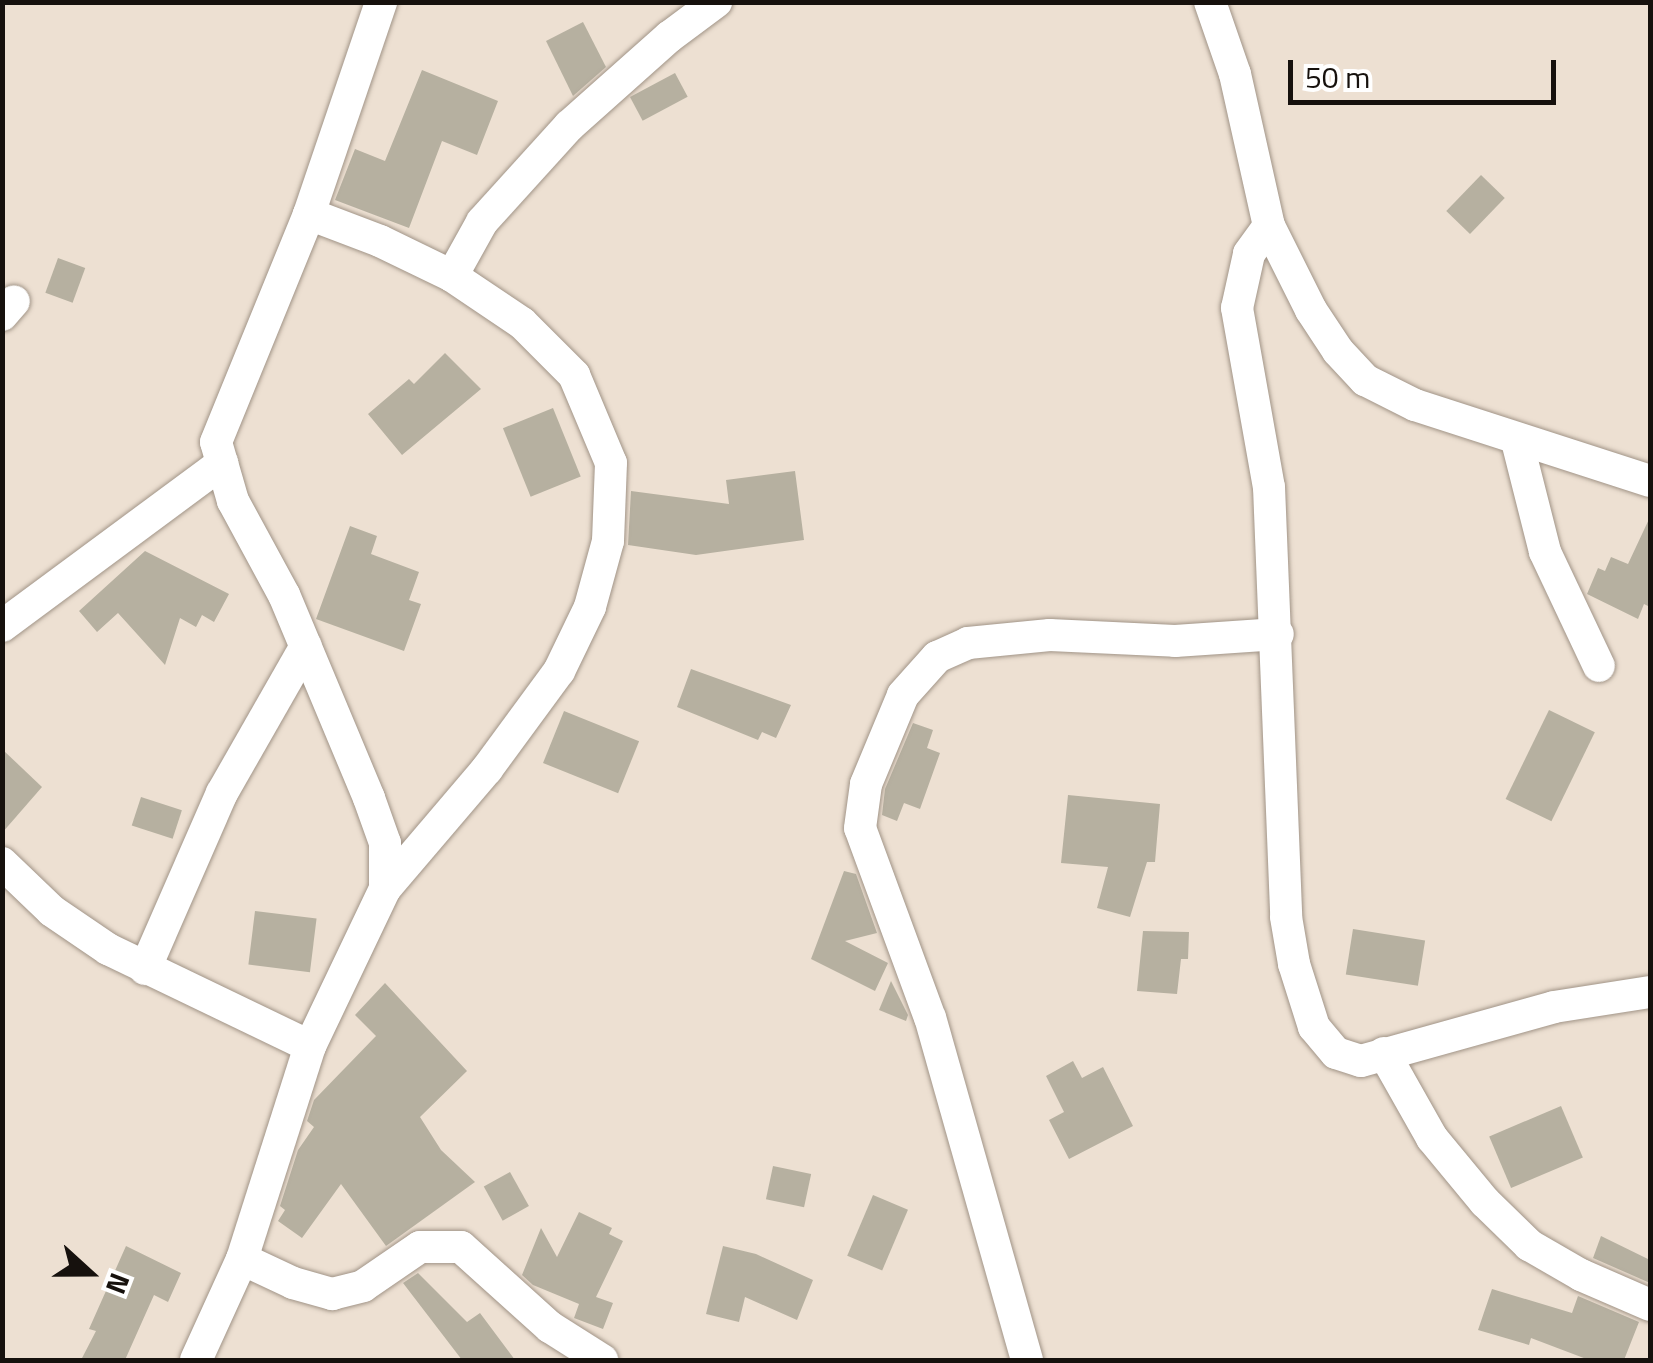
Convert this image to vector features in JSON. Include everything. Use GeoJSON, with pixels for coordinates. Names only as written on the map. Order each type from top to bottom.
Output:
{"type":"FeatureCollection","features":[{"type":"Feature","properties":{"kind":"street"},"geometry":{"type":"LineString","coordinates":[[381,2],[309,214],[216,442],[233,501],[284,594],[385,844],[385,888]]}},
{"type":"Feature","properties":{"kind":"street"},"geometry":{"type":"LineString","coordinates":[[452,276],[482,222],[569,126],[716,2]]}},
{"type":"Feature","properties":{"kind":"street"},"geometry":{"type":"LineString","coordinates":[[1210,2],[1235,74],[1269,226],[1311,310],[1338,350],[1365,380],[1415,405],[1516,442],[1568,453],[1650,482]]}},
{"type":"Feature","properties":{"kind":"street"},"geometry":{"type":"LineString","coordinates":[[196,1360],[242,1259],[310,1046],[385,888],[487,770],[559,672],[590,607],[608,542],[612,463],[574,375],[522,322],[452,276],[380,241],[309,214]]}},
{"type":"Feature","properties":{"kind":"street"},"geometry":{"type":"LineString","coordinates":[[1269,226],[1249,254],[1238,308],[1270,487],[1286,917],[1294,964],[1314,1026],[1336,1054],[1360,1061],[1554,1007],[1650,992]]}},
{"type":"Feature","properties":{"kind":"street"},"geometry":{"type":"LineString","coordinates":[[1516,442],[1544,552],[1599,666]]}},
{"type":"Feature","properties":{"kind":"street"},"geometry":{"type":"LineString","coordinates":[[2,626],[222,463]]}},
{"type":"Feature","properties":{"kind":"street"},"geometry":{"type":"LineString","coordinates":[[1027,1360],[930,1018],[860,828],[866,784],[903,695],[937,657],[968,642],[1050,636],[1175,640],[1278,634]]}},
{"type":"Feature","properties":{"kind":"street"},"geometry":{"type":"LineString","coordinates":[[144,969],[222,792],[306,646]]}},
{"type":"Feature","properties":{"kind":"street"},"geometry":{"type":"LineString","coordinates":[[2,863],[52,912],[144,969],[310,1046]]}},
{"type":"Feature","properties":{"kind":"street"},"geometry":{"type":"LineString","coordinates":[[1384,1053],[1432,1138],[1485,1202],[1529,1245],[1580,1275],[1650,1304]]}},
{"type":"Feature","properties":{"kind":"street"},"geometry":{"type":"LineString","coordinates":[[242,1259],[293,1283],[332,1294],[362,1286],[420,1246],[460,1247],[550,1327],[602,1360]]}},
{"type":"Feature","properties":{"kind":"building"},"geometry":{"type":"Polygon","coordinates":[[[583,22],[606,67],[573,96],[546,41],[583,22]]]}},
{"type":"Feature","properties":{"kind":"building"},"geometry":{"type":"Polygon","coordinates":[[[422,70],[498,101],[477,155],[442,141],[409,228],[335,200],[355,149],[385,161],[422,70]]]}},
{"type":"Feature","properties":{"kind":"building"},"geometry":{"type":"Polygon","coordinates":[[[675,73],[688,97],[643,121],[630,97],[675,73]]]}},
{"type":"Feature","properties":{"kind":"building"},"geometry":{"type":"Polygon","coordinates":[[[1481,175],[1505,198],[1470,234],[1446,211],[1481,175]]]}},
{"type":"Feature","properties":{"kind":"building"},"geometry":{"type":"Polygon","coordinates":[[[58,258],[85,268],[73,303],[45,293],[58,258]]]}},
{"type":"Feature","properties":{"kind":"building"},"geometry":{"type":"Polygon","coordinates":[[[445,353],[481,389],[402,455],[368,414],[409,379],[414,384],[445,353]]]}},
{"type":"Feature","properties":{"kind":"building"},"geometry":{"type":"Polygon","coordinates":[[[553,408],[581,477],[531,497],[503,428],[553,408]]]}},
{"type":"Feature","properties":{"kind":"building"},"geometry":{"type":"Polygon","coordinates":[[[795,471],[804,540],[696,555],[628,545],[631,491],[729,504],[726,480],[795,471]]]}},
{"type":"Feature","properties":{"kind":"building"},"geometry":{"type":"Polygon","coordinates":[[[1650,517],[1650,607],[1644,604],[1638,619],[1587,594],[1598,568],[1605,571],[1611,557],[1628,564],[1650,517]]]}},
{"type":"Feature","properties":{"kind":"building"},"geometry":{"type":"Polygon","coordinates":[[[350,526],[377,536],[371,554],[419,572],[409,600],[421,604],[404,651],[316,619],[350,526]]]}},
{"type":"Feature","properties":{"kind":"building"},"geometry":{"type":"Polygon","coordinates":[[[145,551],[229,594],[214,622],[202,615],[196,627],[180,618],[165,665],[118,613],[97,632],[79,611],[145,551]]]}},
{"type":"Feature","properties":{"kind":"building"},"geometry":{"type":"Polygon","coordinates":[[[691,669],[791,705],[776,738],[762,732],[758,740],[677,707],[691,669]]]}},
{"type":"Feature","properties":{"kind":"building"},"geometry":{"type":"Polygon","coordinates":[[[1549,710],[1595,732],[1551,821],[1506,799],[1549,710]]]}},
{"type":"Feature","properties":{"kind":"building"},"geometry":{"type":"Polygon","coordinates":[[[564,711],[639,741],[618,793],[543,763],[564,711]]]}},
{"type":"Feature","properties":{"kind":"building"},"geometry":{"type":"Polygon","coordinates":[[[913,723],[933,730],[927,748],[940,753],[920,809],[904,803],[897,821],[882,815],[885,789],[913,723]]]}},
{"type":"Feature","properties":{"kind":"building"},"geometry":{"type":"Polygon","coordinates":[[[2,749],[42,787],[2,833],[2,749]]]}},
{"type":"Feature","properties":{"kind":"building"},"geometry":{"type":"Polygon","coordinates":[[[1068,795],[1160,804],[1155,862],[1147,862],[1130,917],[1097,908],[1108,867],[1061,863],[1068,795]]]}},
{"type":"Feature","properties":{"kind":"building"},"geometry":{"type":"Polygon","coordinates":[[[141,797],[182,810],[173,839],[132,826],[141,797]]]}},
{"type":"Feature","properties":{"kind":"building"},"geometry":{"type":"Polygon","coordinates":[[[844,871],[856,874],[877,933],[845,941],[888,963],[875,991],[811,959],[844,871]]]}},
{"type":"Feature","properties":{"kind":"building"},"geometry":{"type":"Polygon","coordinates":[[[255,911],[317,919],[310,972],[248,965],[255,911]]]}},
{"type":"Feature","properties":{"kind":"building"},"geometry":{"type":"Polygon","coordinates":[[[1353,929],[1425,940],[1418,986],[1346,974],[1353,929]]]}},
{"type":"Feature","properties":{"kind":"building"},"geometry":{"type":"Polygon","coordinates":[[[1143,931],[1189,932],[1188,959],[1181,959],[1177,994],[1137,991],[1143,931]]]}},
{"type":"Feature","properties":{"kind":"building"},"geometry":{"type":"Polygon","coordinates":[[[891,981],[908,1015],[906,1021],[879,1010],[891,981]]]}},
{"type":"Feature","properties":{"kind":"building"},"geometry":{"type":"Polygon","coordinates":[[[385,983],[467,1071],[420,1117],[441,1150],[475,1182],[386,1246],[341,1184],[302,1238],[278,1221],[285,1210],[280,1206],[298,1150],[314,1127],[307,1121],[314,1100],[376,1036],[355,1015],[385,983]]]}},
{"type":"Feature","properties":{"kind":"building"},"geometry":{"type":"Polygon","coordinates":[[[1073,1061],[1082,1078],[1103,1067],[1133,1126],[1069,1159],[1049,1120],[1064,1112],[1046,1076],[1073,1061]]]}},
{"type":"Feature","properties":{"kind":"building"},"geometry":{"type":"Polygon","coordinates":[[[1561,1106],[1583,1158],[1511,1188],[1489,1136],[1561,1106]]]}},
{"type":"Feature","properties":{"kind":"building"},"geometry":{"type":"Polygon","coordinates":[[[773,1166],[811,1174],[804,1207],[766,1199],[773,1166]]]}},
{"type":"Feature","properties":{"kind":"building"},"geometry":{"type":"Polygon","coordinates":[[[510,1172],[529,1206],[503,1221],[484,1187],[510,1172]]]}},
{"type":"Feature","properties":{"kind":"building"},"geometry":{"type":"Polygon","coordinates":[[[873,1195],[908,1210],[882,1271],[847,1256],[873,1195]]]}},
{"type":"Feature","properties":{"kind":"building"},"geometry":{"type":"Polygon","coordinates":[[[579,1212],[612,1228],[609,1234],[623,1241],[596,1297],[613,1303],[603,1329],[574,1318],[579,1304],[533,1285],[522,1275],[541,1228],[557,1257],[579,1212]]]}},
{"type":"Feature","properties":{"kind":"building"},"geometry":{"type":"Polygon","coordinates":[[[1601,1236],[1650,1260],[1650,1283],[1593,1258],[1601,1236]]]}},
{"type":"Feature","properties":{"kind":"building"},"geometry":{"type":"Polygon","coordinates":[[[126,1246],[181,1273],[168,1302],[154,1295],[125,1360],[81,1360],[96,1331],[89,1329],[126,1246]]]}},
{"type":"Feature","properties":{"kind":"building"},"geometry":{"type":"Polygon","coordinates":[[[723,1246],[756,1254],[813,1280],[797,1320],[745,1297],[739,1322],[706,1314],[723,1246]]]}},
{"type":"Feature","properties":{"kind":"building"},"geometry":{"type":"Polygon","coordinates":[[[418,1273],[467,1322],[480,1313],[515,1360],[462,1360],[403,1283],[418,1273]]]}},
{"type":"Feature","properties":{"kind":"building"},"geometry":{"type":"Polygon","coordinates":[[[1492,1289],[1572,1313],[1578,1296],[1639,1322],[1624,1360],[1589,1360],[1531,1338],[1529,1345],[1478,1330],[1492,1289]]]}}]}
